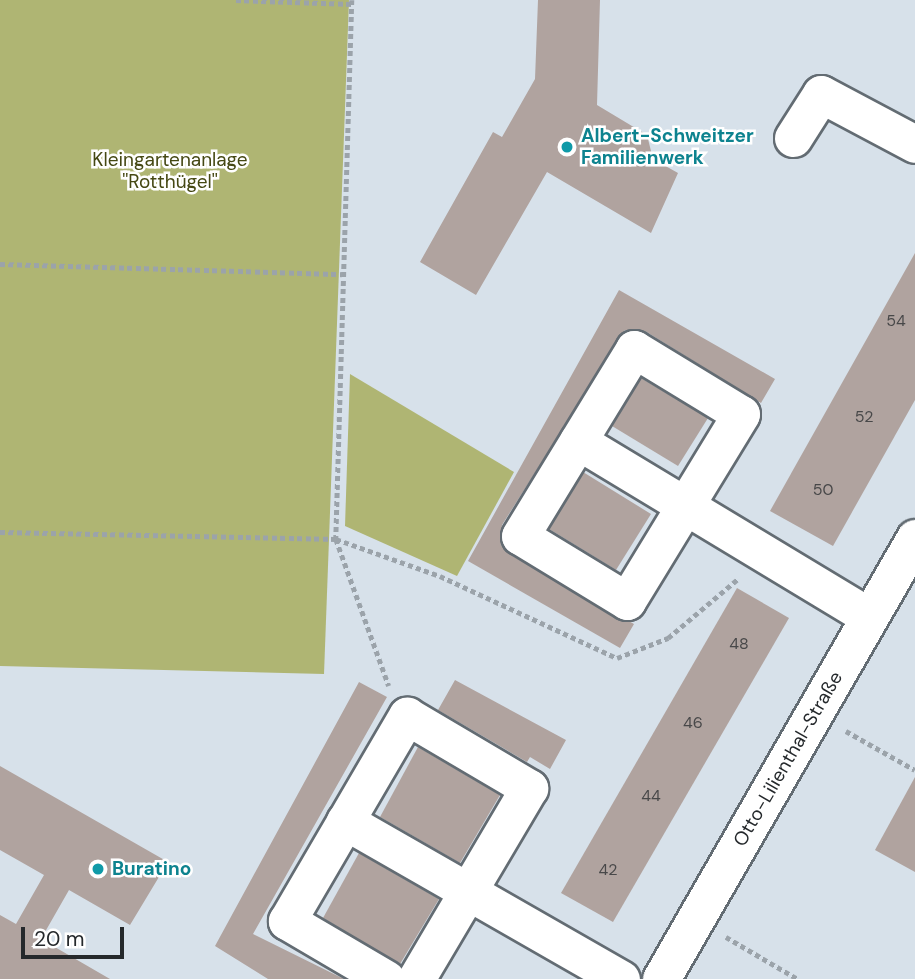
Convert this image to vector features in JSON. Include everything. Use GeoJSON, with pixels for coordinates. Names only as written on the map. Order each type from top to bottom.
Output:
{"type":"FeatureCollection","features":[{"type":"Feature","properties":{"kind":"street"},"geometry":{"type":"LineString","coordinates":[[793,138],[821,94],[915,144]]}},
{"type":"Feature","properties":{"kind":"street"},"geometry":{"type":"LineString","coordinates":[[634,349],[741,414],[627,601],[520,536],[578,441],[634,349]]}},
{"type":"Feature","properties":{"kind":"street"},"geometry":{"type":"LineString","coordinates":[[578,441],[868,616]]}},
{"type":"Feature","properties":{"kind":"street","name":"Otto-Lilienthal-Straße"},"geometry":{"type":"LineString","coordinates":[[661,979],[816,715],[868,616],[915,538]]}},
{"type":"Feature","properties":{"kind":"street"},"geometry":{"type":"LineString","coordinates":[[386,979],[286,920],[407,716],[529,788],[416,979]]}},
{"type":"Feature","properties":{"kind":"street"},"geometry":{"type":"LineString","coordinates":[[345,821],[621,979]]}},
{"type":"Feature","properties":{"kind":"path"},"geometry":{"type":"LineString","coordinates":[[236,0],[352,2],[336,539],[392,696],[407,716]]}},
{"type":"Feature","properties":{"kind":"path"},"geometry":{"type":"LineString","coordinates":[[0,264],[342,274]]}},
{"type":"Feature","properties":{"kind":"path"},"geometry":{"type":"LineString","coordinates":[[0,532],[336,539]]}},
{"type":"Feature","properties":{"kind":"path"},"geometry":{"type":"LineString","coordinates":[[816,715],[915,770]]}},
{"type":"Feature","properties":{"kind":"path"},"geometry":{"type":"LineString","coordinates":[[694,919],[798,979]]}},
{"type":"Feature","properties":{"kind":"green space","name":"Kleingartenanlage ''Rotthügel''"},"geometry":{"type":"Polygon","coordinates":[[[0,0],[349,0],[324,674],[0,666],[0,0]]]}},
{"type":"Feature","properties":{"kind":"green space"},"geometry":{"type":"Polygon","coordinates":[[[350,374],[514,472],[457,576],[345,526],[350,374]]]}},
{"type":"Feature","properties":{"kind":"building","name":"Albert-Schweitzer Familienwerk"},"geometry":{"type":"Polygon","coordinates":[[[538,0],[600,0],[597,105],[647,135],[653,159],[678,173],[651,233],[547,172],[476,295],[420,262],[493,132],[502,137],[535,79],[538,0]]]}},
{"type":"Feature","properties":{"kind":"building"},"geometry":{"type":"Polygon","coordinates":[[[915,253],[915,400],[833,546],[770,511],[915,253]]]}},
{"type":"Feature","properties":{"kind":"building"},"geometry":{"type":"Polygon","coordinates":[[[619,290],[775,379],[761,403],[645,331],[625,330],[502,525],[501,545],[509,554],[634,624],[620,648],[468,561],[619,290]]]}},
{"type":"Feature","properties":{"kind":"building"},"geometry":{"type":"Polygon","coordinates":[[[641,378],[708,418],[678,466],[612,426],[641,378]]]}},
{"type":"Feature","properties":{"kind":"building"},"geometry":{"type":"Polygon","coordinates":[[[583,472],[651,514],[616,570],[549,529],[583,472]]]}},
{"type":"Feature","properties":{"kind":"building"},"geometry":{"type":"Polygon","coordinates":[[[737,588],[789,618],[613,922],[561,893],[737,588]]]}},
{"type":"Feature","properties":{"kind":"building"},"geometry":{"type":"Polygon","coordinates":[[[455,680],[566,740],[550,769],[530,757],[527,762],[438,710],[455,680]]]}},
{"type":"Feature","properties":{"kind":"building"},"geometry":{"type":"Polygon","coordinates":[[[359,682],[387,697],[253,934],[344,979],[268,979],[215,946],[359,682]]]}},
{"type":"Feature","properties":{"kind":"building"},"geometry":{"type":"Polygon","coordinates":[[[418,747],[500,795],[460,863],[380,817],[418,747]]]}},
{"type":"Feature","properties":{"kind":"building","name":"Buratino"},"geometry":{"type":"Polygon","coordinates":[[[0,766],[168,862],[130,925],[69,890],[41,939],[110,979],[0,979],[0,915],[16,924],[44,875],[0,850],[0,766]]]}},
{"type":"Feature","properties":{"kind":"building"},"geometry":{"type":"Polygon","coordinates":[[[915,777],[915,872],[875,850],[915,777]]]}},
{"type":"Feature","properties":{"kind":"building"},"geometry":{"type":"Polygon","coordinates":[[[359,853],[439,899],[400,964],[323,918],[359,853]]]}},
{"type":"Feature","properties":{"kind":"place","name":"Albert-Schweitzer Familienwerk"},"geometry":{"type":"Point","coordinates":[567,147]}},
{"type":"Feature","properties":{"kind":"place","name":"Buratino"},"geometry":{"type":"Point","coordinates":[98,869]}}]}
